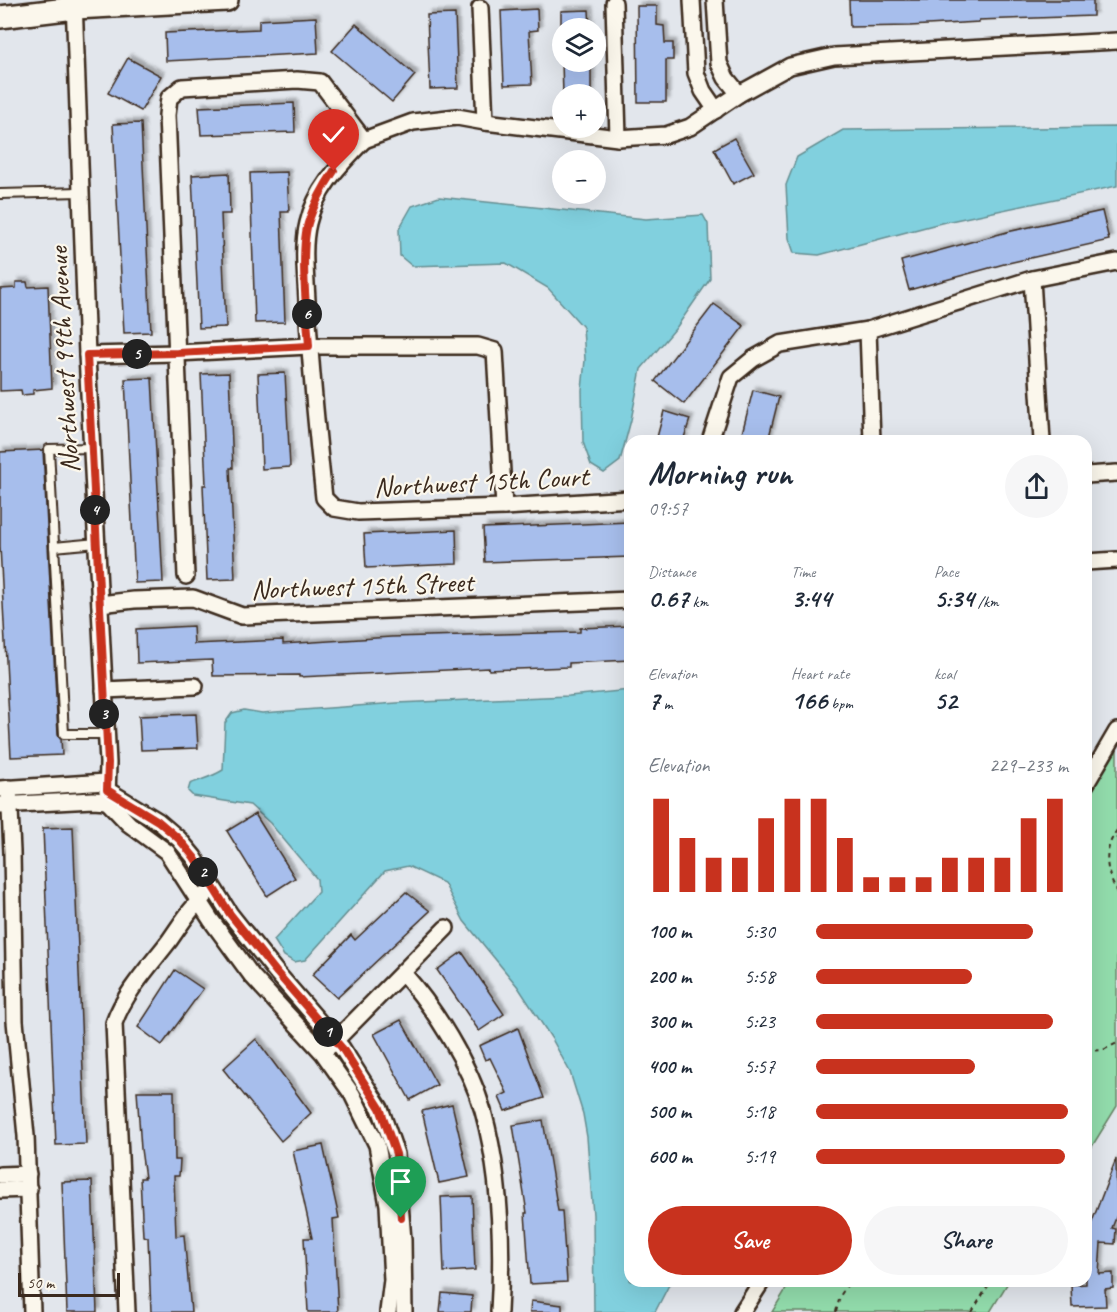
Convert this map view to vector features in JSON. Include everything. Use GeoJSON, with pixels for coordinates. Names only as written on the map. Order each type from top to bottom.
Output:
{"type":"FeatureCollection","features":[{"type":"Feature","properties":{"kind":"street"},"geometry":{"type":"LineString","coordinates":[[0,17],[75,4],[227,0]]}},
{"type":"Feature","properties":{"kind":"street"},"geometry":{"type":"LineString","coordinates":[[692,0],[696,73],[703,91],[716,110]]}},
{"type":"Feature","properties":{"kind":"street"},"geometry":{"type":"LineString","coordinates":[[715,0],[719,63],[726,78],[739,94]]}},
{"type":"Feature","properties":{"kind":"street"},"geometry":{"type":"LineString","coordinates":[[614,3],[618,138]]}},
{"type":"Feature","properties":{"kind":"street","name":"Northwest 99th Avenue"},"geometry":{"type":"LineString","coordinates":[[75,4],[87,355],[108,763],[107,791]]}},
{"type":"Feature","properties":{"kind":"street"},"geometry":{"type":"LineString","coordinates":[[480,8],[485,122]]}},
{"type":"Feature","properties":{"kind":"street"},"geometry":{"type":"LineString","coordinates":[[309,346],[305,259],[308,222],[321,191],[334,171],[364,140],[412,122],[457,117],[618,138],[666,135],[690,127],[739,94],[790,66],[834,56],[1117,41]]}},
{"type":"Feature","properties":{"kind":"street"},"geometry":{"type":"LineString","coordinates":[[186,576],[167,115],[169,98],[182,87],[297,80],[320,82],[334,97],[364,140]]}},
{"type":"Feature","properties":{"kind":"street"},"geometry":{"type":"LineString","coordinates":[[712,435],[731,377],[753,359],[780,344],[868,330],[1032,279],[1117,262]]}},
{"type":"Feature","properties":{"kind":"street"},"geometry":{"type":"LineString","coordinates":[[1032,279],[1042,435]]}},
{"type":"Feature","properties":{"kind":"street"},"geometry":{"type":"LineString","coordinates":[[868,330],[872,435]]}},
{"type":"Feature","properties":{"kind":"street"},"geometry":{"type":"LineString","coordinates":[[87,355],[309,346],[478,346],[495,351],[504,507]]}},
{"type":"Feature","properties":{"kind":"street","name":"Northwest 15th Court"},"geometry":{"type":"LineString","coordinates":[[309,346],[324,498],[334,508],[358,512],[504,507],[624,499]]}},
{"type":"Feature","properties":{"kind":"street"},"geometry":{"type":"LineString","coordinates":[[1092,475],[1117,473]]}},
{"type":"Feature","properties":{"kind":"street"},"geometry":{"type":"LineString","coordinates":[[1092,562],[1117,560]]}},
{"type":"Feature","properties":{"kind":"street","name":"Northwest 15th Street"},"geometry":{"type":"LineString","coordinates":[[100,604],[134,600],[193,598],[242,616],[624,600]]}},
{"type":"Feature","properties":{"kind":"street"},"geometry":{"type":"LineString","coordinates":[[104,690],[195,686]]}},
{"type":"Feature","properties":{"kind":"street"},"geometry":{"type":"LineString","coordinates":[[1092,774],[1117,731]]}},
{"type":"Feature","properties":{"kind":"street"},"geometry":{"type":"LineString","coordinates":[[32,1312],[26,1136],[15,1021],[12,852],[4,789],[107,791],[158,821],[179,839],[194,857],[230,914],[277,973],[336,1040],[380,1108],[396,1154],[403,1240],[404,1312]]}},
{"type":"Feature","properties":{"kind":"street"},"geometry":{"type":"LineString","coordinates":[[5,804],[93,800],[107,791]]}},
{"type":"Feature","properties":{"kind":"street"},"geometry":{"type":"LineString","coordinates":[[107,791],[129,824],[167,852],[211,920],[252,976],[323,1053],[352,1094],[377,1145],[388,1205],[392,1280],[388,1312]]}},
{"type":"Feature","properties":{"kind":"street"},"geometry":{"type":"LineString","coordinates":[[127,1312],[114,1023],[121,1004],[188,912],[213,888]]}},
{"type":"Feature","properties":{"kind":"street"},"geometry":{"type":"LineString","coordinates":[[323,1053],[447,928]]}},
{"type":"Feature","properties":{"kind":"street"},"geometry":{"type":"LineString","coordinates":[[403,973],[430,1006],[455,1049],[482,1110],[496,1175],[501,1249],[499,1312]]}},
{"type":"Feature","properties":{"kind":"street"},"geometry":{"type":"LineString","coordinates":[[0,1175],[28,1182]]}},
{"type":"Feature","properties":{"kind":"street"},"geometry":{"type":"LineString","coordinates":[[0,1190],[28,1182]]}},
{"type":"Feature","properties":{"kind":"street"},"geometry":{"type":"LineString","coordinates":[[742,1312],[758,1287]]}},
{"type":"Feature","properties":{"kind":"lane"},"geometry":{"type":"LineString","coordinates":[[0,194],[81,192]]}},
{"type":"Feature","properties":{"kind":"lane"},"geometry":{"type":"LineString","coordinates":[[92,448],[49,449],[64,734],[105,734]]}},
{"type":"Feature","properties":{"kind":"lane"},"geometry":{"type":"LineString","coordinates":[[54,547],[97,543]]}},
{"type":"Feature","properties":{"kind":"path"},"geometry":{"type":"LineString","coordinates":[[1117,830],[1108,849],[1107,864],[1111,881],[1117,891]]}},
{"type":"Feature","properties":{"kind":"path"},"geometry":{"type":"LineString","coordinates":[[1092,1051],[1103,1050],[1117,1043]]}},
{"type":"Feature","properties":{"kind":"path"},"geometry":{"type":"LineString","coordinates":[[836,1312],[840,1296],[846,1287]]}},
{"type":"Feature","properties":{"kind":"path"},"geometry":{"type":"LineString","coordinates":[[972,1312],[988,1287]]}},
{"type":"Feature","properties":{"kind":"green space"},"geometry":{"type":"Polygon","coordinates":[[[1117,750],[1117,1106],[1092,1146],[1092,790],[1117,750]]]}},
{"type":"Feature","properties":{"kind":"green space"},"geometry":{"type":"Polygon","coordinates":[[[787,1287],[1005,1287],[990,1312],[772,1312],[787,1287]]]}},
{"type":"Feature","properties":{"kind":"water"},"geometry":{"type":"Polygon","coordinates":[[[1117,127],[1117,186],[941,223],[819,255],[794,253],[789,238],[786,185],[797,157],[843,130],[1117,127]]]}},
{"type":"Feature","properties":{"kind":"water"},"geometry":{"type":"Polygon","coordinates":[[[439,197],[646,219],[703,215],[708,224],[710,279],[676,328],[641,369],[631,420],[627,435],[624,435],[620,461],[604,473],[591,465],[583,442],[582,390],[585,360],[583,327],[548,288],[506,263],[412,266],[400,256],[399,229],[412,206],[439,197]]]}},
{"type":"Feature","properties":{"kind":"water"},"geometry":{"type":"Polygon","coordinates":[[[624,691],[624,1287],[668,1287],[655,1312],[594,1312],[593,1215],[587,1137],[583,1114],[570,1072],[552,1039],[518,987],[464,921],[444,883],[408,866],[385,871],[305,960],[294,962],[284,956],[274,940],[318,892],[317,879],[270,823],[250,805],[193,796],[188,791],[190,784],[223,770],[225,723],[232,713],[244,710],[262,713],[397,703],[569,696],[624,691]]]}},
{"type":"Feature","properties":{"kind":"building"},"geometry":{"type":"Polygon","coordinates":[[[849,0],[1093,0],[1093,16],[850,27],[849,0]]]}},
{"type":"Feature","properties":{"kind":"building"},"geometry":{"type":"Polygon","coordinates":[[[637,6],[657,6],[657,25],[664,26],[665,43],[673,43],[673,60],[666,60],[666,102],[638,102],[637,6]]]}},
{"type":"Feature","properties":{"kind":"building"},"geometry":{"type":"Polygon","coordinates":[[[537,9],[538,30],[529,31],[532,84],[504,85],[501,11],[537,9]]]}},
{"type":"Feature","properties":{"kind":"building"},"geometry":{"type":"Polygon","coordinates":[[[589,10],[589,18],[561,18],[561,11],[589,10]]]}},
{"type":"Feature","properties":{"kind":"building"},"geometry":{"type":"Polygon","coordinates":[[[455,14],[458,88],[430,89],[427,15],[455,14]]]}},
{"type":"Feature","properties":{"kind":"building"},"geometry":{"type":"Polygon","coordinates":[[[316,17],[318,53],[166,61],[165,33],[259,29],[259,20],[316,17]]]}},
{"type":"Feature","properties":{"kind":"building"},"geometry":{"type":"Polygon","coordinates":[[[356,24],[415,75],[392,102],[332,51],[356,24]]]}},
{"type":"Feature","properties":{"kind":"building"},"geometry":{"type":"Polygon","coordinates":[[[128,58],[161,76],[141,111],[108,93],[128,58]]]}},
{"type":"Feature","properties":{"kind":"building"},"geometry":{"type":"Polygon","coordinates":[[[562,72],[591,72],[591,84],[563,84],[562,72]]]}},
{"type":"Feature","properties":{"kind":"building"},"geometry":{"type":"Polygon","coordinates":[[[294,103],[295,132],[201,135],[199,107],[294,103]]]}},
{"type":"Feature","properties":{"kind":"building"},"geometry":{"type":"Polygon","coordinates":[[[141,123],[151,332],[124,333],[113,124],[141,123]]]}},
{"type":"Feature","properties":{"kind":"building"},"geometry":{"type":"Polygon","coordinates":[[[734,138],[754,173],[733,184],[714,149],[734,138]]]}},
{"type":"Feature","properties":{"kind":"building"},"geometry":{"type":"Polygon","coordinates":[[[287,172],[289,212],[281,212],[285,322],[255,323],[250,173],[287,172]]]}},
{"type":"Feature","properties":{"kind":"building"},"geometry":{"type":"Polygon","coordinates":[[[229,173],[230,214],[221,214],[226,327],[199,328],[192,175],[229,173]]]}},
{"type":"Feature","properties":{"kind":"building"},"geometry":{"type":"Polygon","coordinates":[[[1102,211],[1109,240],[1004,264],[909,290],[901,261],[1007,232],[1102,211]]]}},
{"type":"Feature","properties":{"kind":"building"},"geometry":{"type":"Polygon","coordinates":[[[16,282],[27,282],[28,287],[48,286],[52,388],[33,390],[33,394],[22,395],[21,390],[0,391],[0,289],[16,288],[16,282]]]}},
{"type":"Feature","properties":{"kind":"building"},"geometry":{"type":"Polygon","coordinates":[[[714,304],[744,326],[684,404],[655,381],[714,304]]]}},
{"type":"Feature","properties":{"kind":"building"},"geometry":{"type":"Polygon","coordinates":[[[229,373],[235,579],[207,580],[201,374],[229,373]]]}},
{"type":"Feature","properties":{"kind":"building"},"geometry":{"type":"Polygon","coordinates":[[[285,373],[290,467],[262,469],[258,374],[285,373]]]}},
{"type":"Feature","properties":{"kind":"building"},"geometry":{"type":"Polygon","coordinates":[[[152,378],[163,582],[135,583],[125,379],[152,378]]]}},
{"type":"Feature","properties":{"kind":"building"},"geometry":{"type":"Polygon","coordinates":[[[753,390],[779,397],[770,435],[742,435],[753,390]]]}},
{"type":"Feature","properties":{"kind":"building"},"geometry":{"type":"Polygon","coordinates":[[[664,411],[690,419],[685,435],[658,435],[664,411]]]}},
{"type":"Feature","properties":{"kind":"building"},"geometry":{"type":"Polygon","coordinates":[[[43,450],[58,734],[61,739],[62,755],[11,757],[0,546],[0,452],[43,450]]]}},
{"type":"Feature","properties":{"kind":"building"},"geometry":{"type":"Polygon","coordinates":[[[624,522],[624,557],[485,562],[483,528],[624,522]]]}},
{"type":"Feature","properties":{"kind":"building"},"geometry":{"type":"Polygon","coordinates":[[[456,530],[457,564],[366,568],[364,534],[456,530]]]}},
{"type":"Feature","properties":{"kind":"building"},"geometry":{"type":"Polygon","coordinates":[[[193,626],[194,644],[283,640],[283,644],[391,637],[580,632],[580,628],[624,626],[624,660],[569,663],[569,667],[489,670],[489,668],[299,677],[299,675],[213,676],[212,660],[137,663],[136,629],[193,626]]]}},
{"type":"Feature","properties":{"kind":"building"},"geometry":{"type":"Polygon","coordinates":[[[196,714],[198,748],[141,750],[139,716],[196,714]]]}},
{"type":"Feature","properties":{"kind":"building"},"geometry":{"type":"Polygon","coordinates":[[[255,814],[295,878],[267,896],[227,831],[255,814]]]}},
{"type":"Feature","properties":{"kind":"building"},"geometry":{"type":"Polygon","coordinates":[[[73,827],[86,1144],[56,1145],[43,828],[73,827]]]}},
{"type":"Feature","properties":{"kind":"building"},"geometry":{"type":"Polygon","coordinates":[[[406,892],[430,911],[337,998],[312,975],[351,935],[355,940],[406,892]]]}},
{"type":"Feature","properties":{"kind":"building"},"geometry":{"type":"Polygon","coordinates":[[[462,952],[504,1014],[479,1031],[437,970],[462,952]]]}},
{"type":"Feature","properties":{"kind":"building"},"geometry":{"type":"Polygon","coordinates":[[[175,970],[203,989],[162,1045],[138,1027],[175,970]]]}},
{"type":"Feature","properties":{"kind":"building"},"geometry":{"type":"Polygon","coordinates":[[[401,1020],[437,1085],[410,1100],[374,1034],[401,1020]]]}},
{"type":"Feature","properties":{"kind":"building"},"geometry":{"type":"Polygon","coordinates":[[[518,1028],[544,1098],[505,1111],[499,1097],[507,1093],[490,1058],[485,1060],[479,1046],[518,1028]]]}},
{"type":"Feature","properties":{"kind":"building"},"geometry":{"type":"Polygon","coordinates":[[[256,1039],[311,1113],[281,1141],[223,1069],[256,1039]]]}},
{"type":"Feature","properties":{"kind":"building"},"geometry":{"type":"Polygon","coordinates":[[[137,1091],[174,1091],[175,1160],[180,1160],[179,1176],[174,1176],[176,1236],[184,1235],[191,1312],[151,1312],[148,1237],[143,1236],[140,1178],[145,1178],[137,1091]]]}},
{"type":"Feature","properties":{"kind":"building"},"geometry":{"type":"Polygon","coordinates":[[[452,1104],[469,1177],[439,1183],[422,1111],[452,1104]]]}},
{"type":"Feature","properties":{"kind":"building"},"geometry":{"type":"Polygon","coordinates":[[[543,1120],[558,1211],[562,1211],[567,1282],[530,1284],[525,1213],[527,1213],[513,1125],[543,1120]]]}},
{"type":"Feature","properties":{"kind":"building"},"geometry":{"type":"Polygon","coordinates":[[[323,1145],[339,1218],[333,1219],[338,1312],[308,1312],[304,1238],[312,1238],[293,1151],[323,1145]]]}},
{"type":"Feature","properties":{"kind":"building"},"geometry":{"type":"Polygon","coordinates":[[[1116,1159],[1117,1215],[1112,1228],[1116,1229],[1115,1244],[1101,1243],[1099,1274],[1113,1273],[1113,1288],[1105,1289],[1106,1306],[1072,1307],[1071,1287],[1092,1287],[1092,1222],[1116,1159]]]}},
{"type":"Feature","properties":{"kind":"building"},"geometry":{"type":"Polygon","coordinates":[[[92,1181],[97,1312],[67,1312],[62,1182],[92,1181]]]}},
{"type":"Feature","properties":{"kind":"building"},"geometry":{"type":"Polygon","coordinates":[[[472,1196],[475,1270],[444,1272],[441,1197],[472,1196]]]}},
{"type":"Feature","properties":{"kind":"building"},"geometry":{"type":"Polygon","coordinates":[[[442,1293],[472,1296],[471,1312],[440,1312],[442,1293]]]}},
{"type":"Feature","properties":{"kind":"building"},"geometry":{"type":"Polygon","coordinates":[[[531,1301],[562,1305],[562,1312],[530,1312],[531,1301]]]}},
{"type":"Feature","properties":{"kind":"route"},"geometry":{"type":"LineString","coordinates":[[334,171],[321,191],[308,222],[305,259],[309,346],[87,355],[108,763],[106,782],[107,790],[158,821],[179,839],[194,857],[230,914],[342,1048],[380,1108],[396,1154],[401,1218]]}}]}
